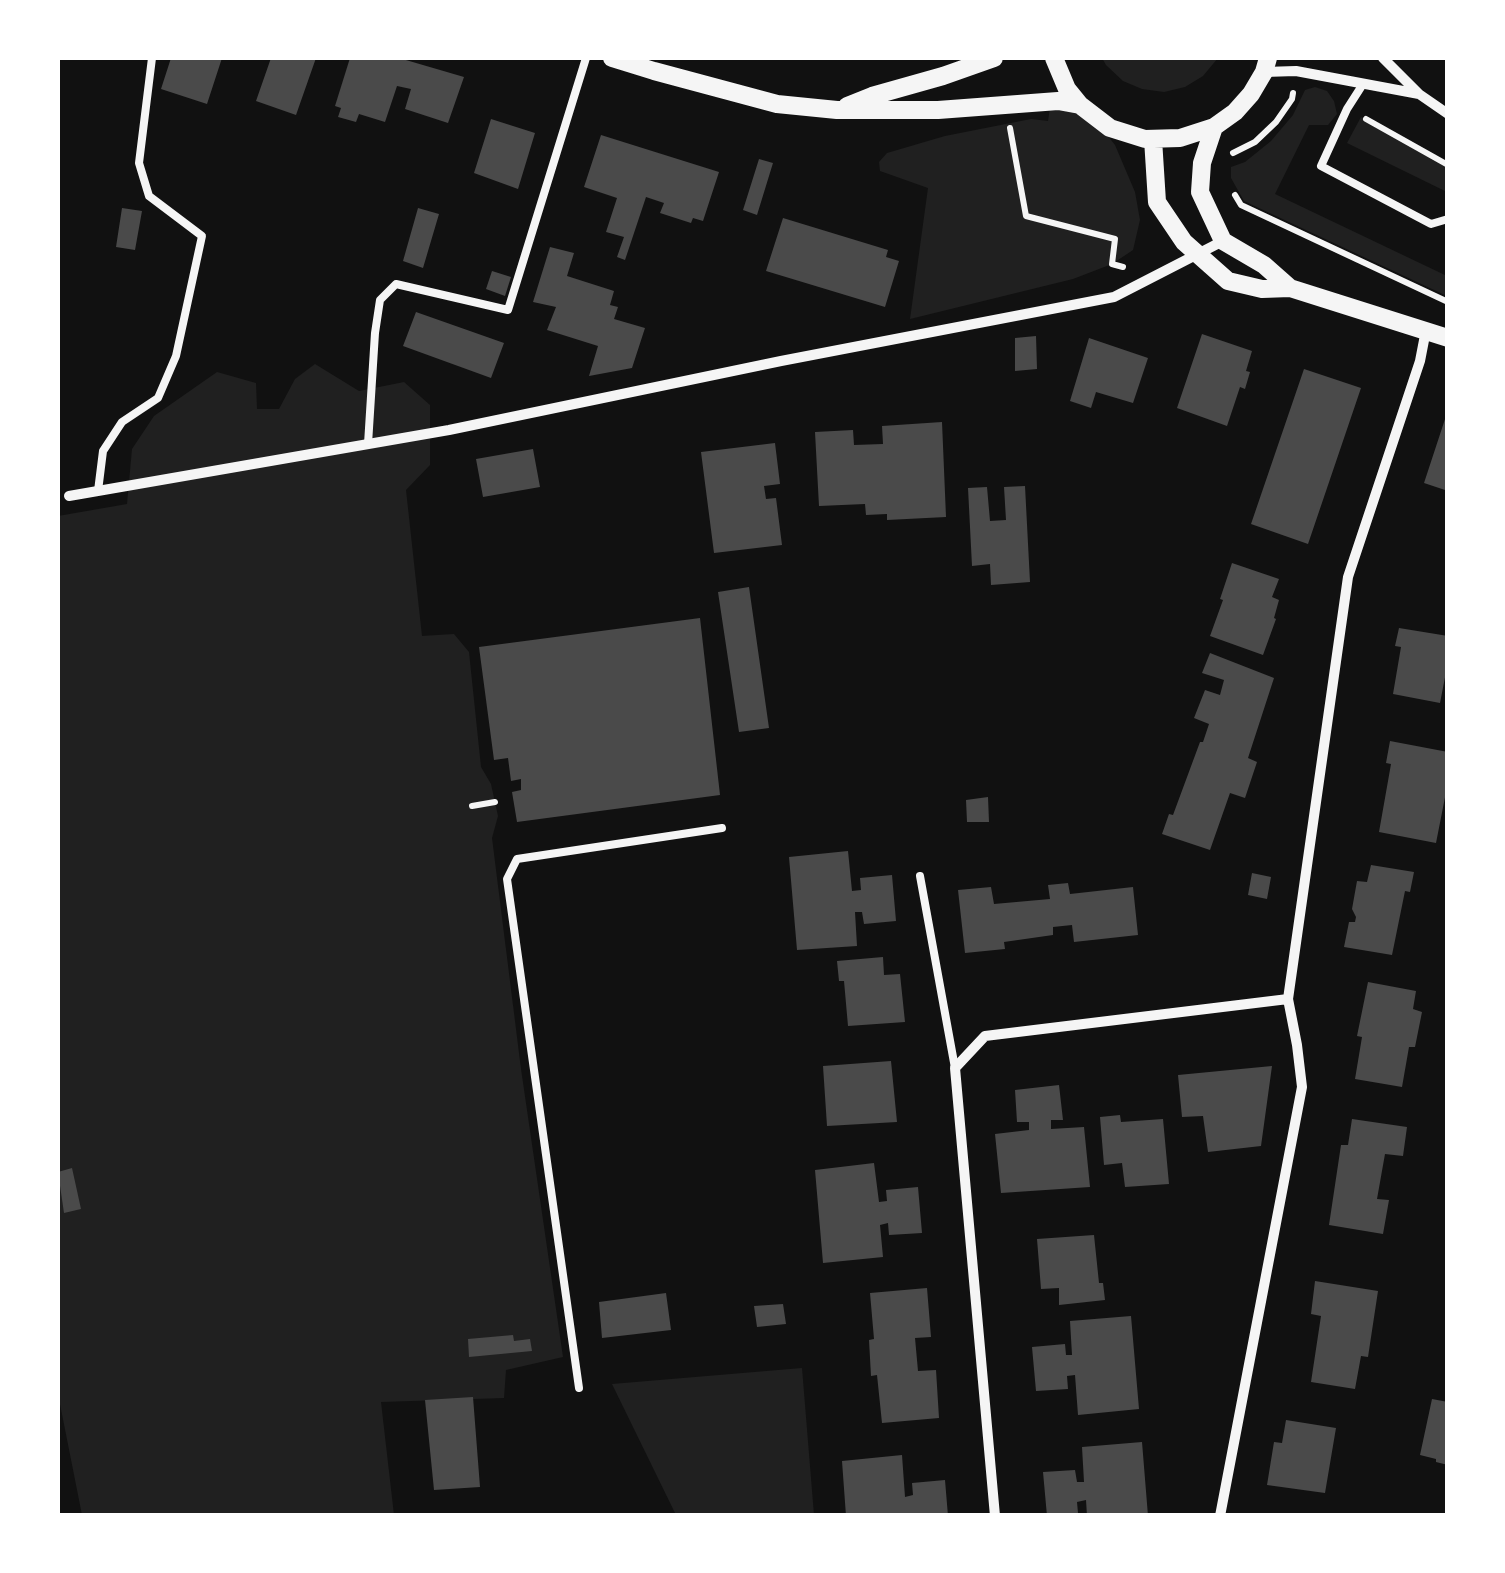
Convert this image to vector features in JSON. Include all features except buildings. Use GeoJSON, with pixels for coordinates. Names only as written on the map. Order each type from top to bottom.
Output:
{"type":"FeatureCollection","features":[{"type":"Feature","properties":{"kind":"street"},"geometry":{"type":"LineString","coordinates":[[612,58],[777,104],[837,110],[938,110],[1058,101],[1080,106]]}},
{"type":"Feature","properties":{"kind":"street"},"geometry":{"type":"LineString","coordinates":[[837,110],[994,58]]}},
{"type":"Feature","properties":{"kind":"street"},"geometry":{"type":"LineString","coordinates":[[1054,58],[1067,89],[1080,106],[1110,128],[1144,139],[1180,138],[1214,126],[1235,112],[1251,94],[1266,65],[1418,94]]}},
{"type":"Feature","properties":{"kind":"street"},"geometry":{"type":"LineString","coordinates":[[1383,58],[1418,94],[1448,114]]}},
{"type":"Feature","properties":{"kind":"street"},"geometry":{"type":"LineString","coordinates":[[1214,126],[1202,163],[1200,192],[1223,241],[1264,265],[1290,288]]}},
{"type":"Feature","properties":{"kind":"street"},"geometry":{"type":"LineString","coordinates":[[1153,139],[1157,202],[1184,242],[1228,281],[1262,289],[1290,288],[1448,338]]}},
{"type":"Feature","properties":{"kind":"street"},"geometry":{"type":"LineString","coordinates":[[69,496],[368,444],[1114,297],[1223,241]]}},
{"type":"Feature","properties":{"kind":"street"},"geometry":{"type":"LineString","coordinates":[[1220,1516],[1302,1086],[1288,998],[1348,577],[1420,361],[1426,330]]}},
{"type":"Feature","properties":{"kind":"street"},"geometry":{"type":"LineString","coordinates":[[996,1516],[955,1068],[984,1036],[1288,998]]}},
{"type":"Feature","properties":{"kind":"lane"},"geometry":{"type":"LineString","coordinates":[[98,491],[103,451],[122,422],[158,398],[176,356],[202,236],[149,196],[139,163],[152,58]]}},
{"type":"Feature","properties":{"kind":"lane"},"geometry":{"type":"LineString","coordinates":[[368,444],[380,300],[396,284],[508,310],[586,58]]}},
{"type":"Feature","properties":{"kind":"lane"},"geometry":{"type":"LineString","coordinates":[[1363,84],[1321,166],[1431,224],[1448,219]]}},
{"type":"Feature","properties":{"kind":"lane"},"geometry":{"type":"LineString","coordinates":[[579,1388],[507,879],[517,858],[722,828]]}},
{"type":"Feature","properties":{"kind":"lane"},"geometry":{"type":"LineString","coordinates":[[920,876],[955,1068]]}},
{"type":"Feature","properties":{"kind":"path"},"geometry":{"type":"LineString","coordinates":[[1348,109],[1448,165]]}},
{"type":"Feature","properties":{"kind":"path"},"geometry":{"type":"LineString","coordinates":[[1232,190],[1241,204],[1448,302]]}},
{"type":"Feature","properties":{"kind":"path"},"geometry":{"type":"LineString","coordinates":[[472,806],[496,802]]}},
{"type":"Feature","properties":{"kind":"shaded area"},"geometry":{"type":"Polygon","coordinates":[[[1102,58],[1218,58],[1203,76],[1185,87],[1164,92],[1123,81],[1102,58]]]}},
{"type":"Feature","properties":{"kind":"shaded area"},"geometry":{"type":"Polygon","coordinates":[[[1315,87],[1327,91],[1337,114],[1328,125],[1309,125],[1275,194],[1447,276],[1447,296],[1244,201],[1231,178],[1231,167],[1245,162],[1271,141],[1293,115],[1305,90],[1315,87]]]}},
{"type":"Feature","properties":{"kind":"shaded area"},"geometry":{"type":"Polygon","coordinates":[[[1050,108],[1089,112],[1115,145],[1135,192],[1140,220],[1133,250],[1112,264],[1073,279],[910,319],[928,188],[880,171],[879,162],[887,153],[945,136],[1031,119],[1048,121],[1050,108]]]}},
{"type":"Feature","properties":{"kind":"shaded area"},"geometry":{"type":"Polygon","coordinates":[[[1361,117],[1447,165],[1447,192],[1347,143],[1361,117]]]}},
{"type":"Feature","properties":{"kind":"shaded area"},"geometry":{"type":"Polygon","coordinates":[[[315,364],[359,391],[404,382],[430,405],[430,465],[406,490],[422,636],[454,634],[469,652],[481,767],[491,784],[498,816],[492,838],[563,1357],[506,1370],[504,1398],[381,1402],[394,1515],[82,1515],[58,1394],[58,516],[127,504],[132,449],[154,416],[217,372],[256,383],[257,409],[279,409],[295,379],[315,364]]]}},
{"type":"Feature","properties":{"kind":"shaded area"},"geometry":{"type":"Polygon","coordinates":[[[802,1368],[814,1515],[676,1515],[612,1384],[802,1368]]]}}]}
